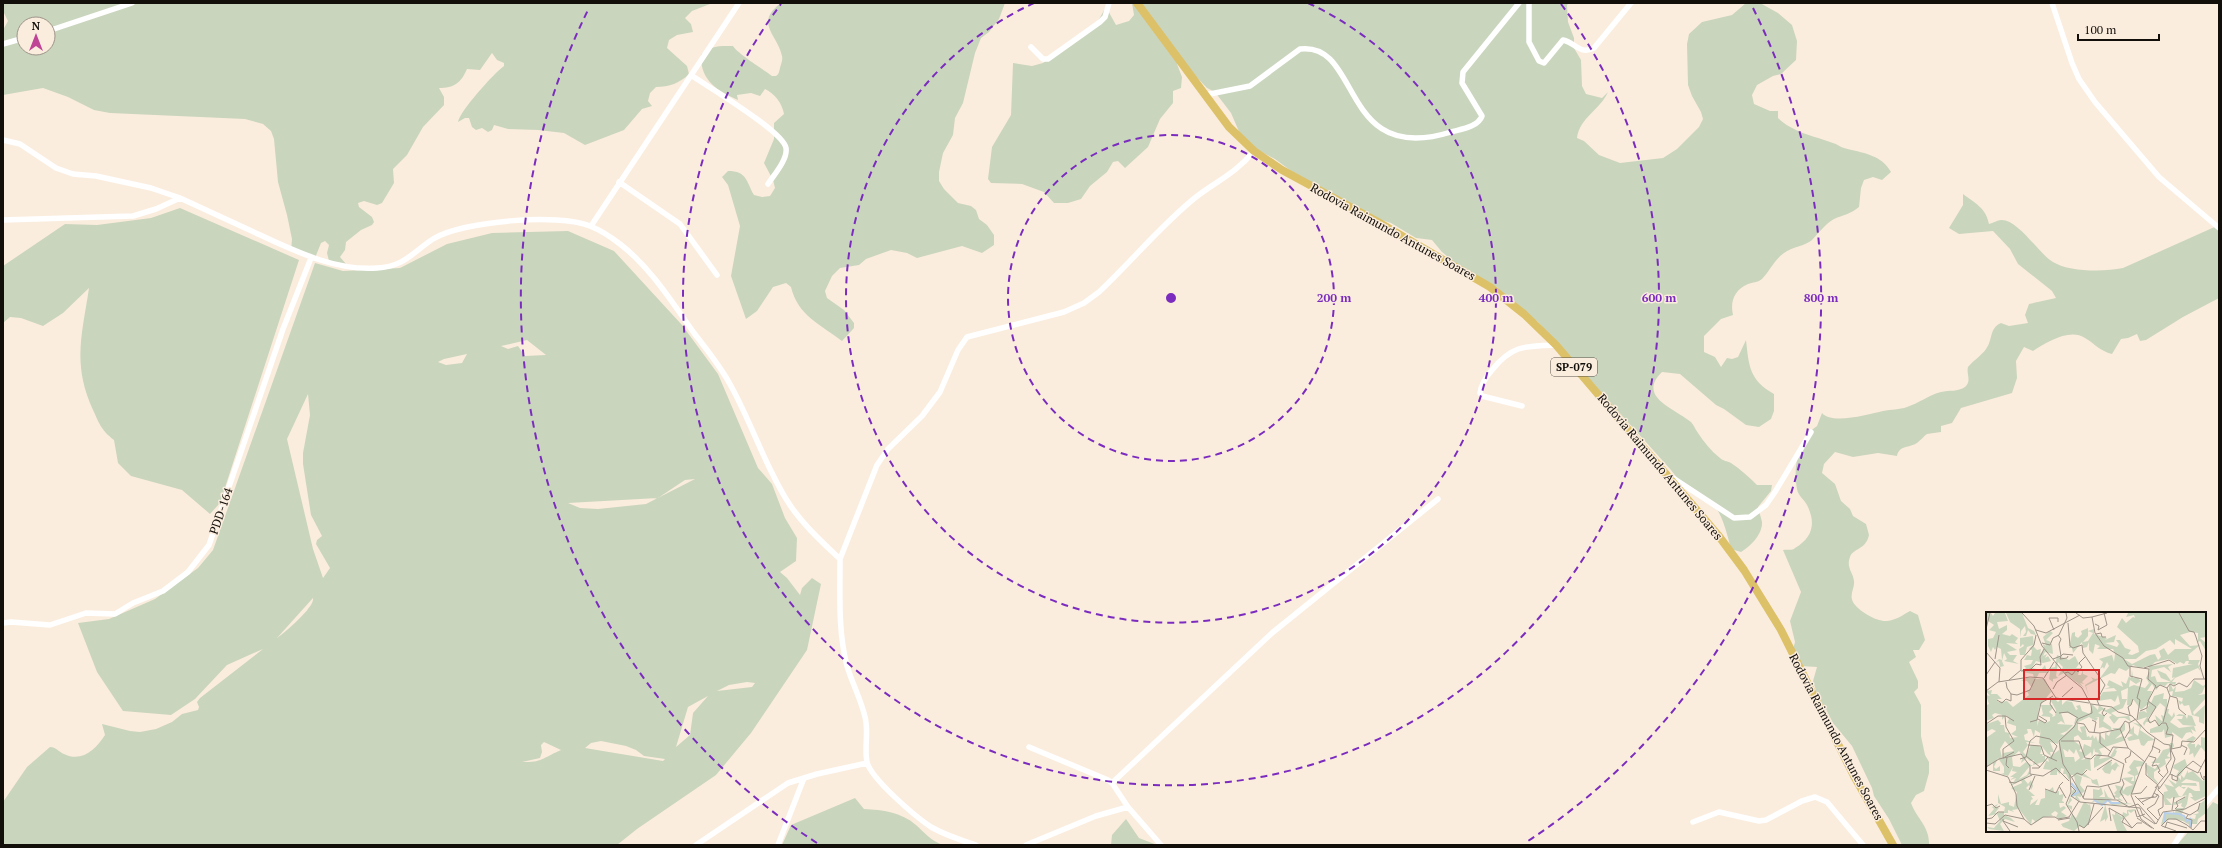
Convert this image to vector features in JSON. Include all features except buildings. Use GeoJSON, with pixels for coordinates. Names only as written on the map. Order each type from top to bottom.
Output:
{"type":"FeatureCollection","features":[{"type":"Feature","properties":{"kind":"highway","name":"Rodovia Raimundo Antunes Soares"},"geometry":{"type":"LineString","coordinates":[[1137,3],[1237,136],[1254,151],[1282,170],[1385,226],[1490,287],[1524,314],[1556,345],[1718,535],[1763,599],[1781,630],[1854,776],[1893,845]]}},
{"type":"Feature","properties":{"kind":"street"},"geometry":{"type":"LineString","coordinates":[[56,28],[132,3]]}},
{"type":"Feature","properties":{"kind":"street"},"geometry":{"type":"LineString","coordinates":[[591,226],[739,3]]}},
{"type":"Feature","properties":{"kind":"street"},"geometry":{"type":"LineString","coordinates":[[1031,47],[1043,59],[1048,59],[1100,22],[1105,17],[1109,3]]}},
{"type":"Feature","properties":{"kind":"street"},"geometry":{"type":"LineString","coordinates":[[1205,95],[1250,86],[1300,49],[1307,48],[1317,51],[1334,64],[1342,73],[1362,110],[1376,126],[1390,134],[1408,139],[1425,139],[1438,136],[1474,125],[1480,121],[1482,116],[1462,83],[1463,72],[1519,3]]}},
{"type":"Feature","properties":{"kind":"street"},"geometry":{"type":"LineString","coordinates":[[1529,3],[1529,42],[1540,61],[1544,63],[1563,40],[1580,50],[1589,50],[1594,48],[1631,3]]}},
{"type":"Feature","properties":{"kind":"street"},"geometry":{"type":"LineString","coordinates":[[2052,3],[2072,63],[2079,79],[2095,102],[2163,181],[2219,228]]}},
{"type":"Feature","properties":{"kind":"street"},"geometry":{"type":"LineString","coordinates":[[3,44],[16,40]]}},
{"type":"Feature","properties":{"kind":"street"},"geometry":{"type":"LineString","coordinates":[[690,75],[760,121],[784,143],[786,149],[785,155],[768,184]]}},
{"type":"Feature","properties":{"kind":"street"},"geometry":{"type":"LineString","coordinates":[[3,140],[20,144],[61,170],[151,188],[180,198],[311,258],[348,266],[377,269],[397,265],[415,255],[434,239],[451,232],[475,226],[526,220],[570,222],[591,226],[630,252],[667,295],[731,385],[772,473],[790,505],[806,525],[840,560]]}},
{"type":"Feature","properties":{"kind":"street"},"geometry":{"type":"LineString","coordinates":[[976,845],[950,836],[930,826],[905,806],[884,786],[867,763],[866,719],[854,687],[845,656],[841,622],[840,560],[859,516],[877,465],[888,449],[922,416],[940,392],[960,344],[967,338],[1060,314],[1088,301],[1100,292],[1197,196],[1238,169],[1254,151]]}},
{"type":"Feature","properties":{"kind":"street"},"geometry":{"type":"LineString","coordinates":[[619,182],[680,224],[717,275]]}},
{"type":"Feature","properties":{"kind":"street"},"geometry":{"type":"LineString","coordinates":[[3,220],[133,216],[156,209],[180,198]]}},
{"type":"Feature","properties":{"kind":"street","name":"PDD-164"},"geometry":{"type":"LineString","coordinates":[[3,623],[11,622],[50,625],[86,613],[115,614],[133,603],[163,592],[188,572],[210,545],[283,329],[311,258]]}},
{"type":"Feature","properties":{"kind":"street"},"geometry":{"type":"LineString","coordinates":[[1522,406],[1482,396],[1481,388],[1486,378],[1504,356],[1514,349],[1527,346],[1556,345]]}},
{"type":"Feature","properties":{"kind":"street"},"geometry":{"type":"LineString","coordinates":[[1664,473],[1714,503],[1734,518],[1750,517],[1766,505],[1779,488],[1811,432]]}},
{"type":"Feature","properties":{"kind":"street"},"geometry":{"type":"LineString","coordinates":[[1112,782],[1272,633],[1438,499]]}},
{"type":"Feature","properties":{"kind":"street"},"geometry":{"type":"LineString","coordinates":[[1029,747],[1112,782],[1128,807],[1161,845]]}},
{"type":"Feature","properties":{"kind":"street"},"geometry":{"type":"LineString","coordinates":[[696,845],[773,791],[788,783],[867,763]]}},
{"type":"Feature","properties":{"kind":"street"},"geometry":{"type":"LineString","coordinates":[[778,845],[804,778]]}},
{"type":"Feature","properties":{"kind":"street"},"geometry":{"type":"LineString","coordinates":[[2206,803],[2219,788]]}},
{"type":"Feature","properties":{"kind":"street"},"geometry":{"type":"LineString","coordinates":[[1693,822],[1719,812],[1759,821],[1766,820],[1802,800],[1815,798],[1827,802],[1863,845]]}},
{"type":"Feature","properties":{"kind":"street"},"geometry":{"type":"LineString","coordinates":[[1026,845],[1096,816],[1128,807]]}},
{"type":"Feature","properties":{"kind":"street"},"geometry":{"type":"LineString","coordinates":[[2174,845],[2182,832]]}},
{"type":"Feature","properties":{"kind":"green space"},"geometry":{"type":"Polygon","coordinates":[[[3,3],[710,4],[692,11],[685,18],[691,24],[693,32],[677,35],[669,40],[667,48],[687,66],[689,74],[674,84],[656,87],[650,93],[648,101],[652,106],[642,109],[624,130],[585,145],[564,133],[508,129],[494,125],[492,130],[488,132],[482,128],[476,130],[472,127],[469,118],[465,118],[458,122],[478,92],[504,66],[504,63],[497,60],[492,53],[480,70],[467,69],[462,78],[456,84],[449,87],[439,88],[444,97],[444,105],[423,127],[407,155],[393,169],[394,183],[382,203],[377,205],[364,201],[358,203],[359,207],[372,217],[374,222],[372,225],[361,230],[346,242],[345,250],[340,257],[346,264],[329,261],[327,253],[329,245],[325,241],[321,243],[315,258],[291,251],[292,239],[278,182],[274,139],[271,131],[263,124],[245,119],[110,113],[94,110],[68,97],[43,88],[3,95],[3,30],[8,21],[3,11],[3,3]]]}},
{"type":"Feature","properties":{"kind":"green space"},"geometry":{"type":"Polygon","coordinates":[[[781,3],[1005,3],[999,19],[989,32],[981,38],[975,53],[963,103],[955,118],[953,135],[943,153],[939,172],[939,181],[944,189],[958,203],[971,206],[976,210],[979,219],[987,225],[994,235],[994,245],[982,253],[962,246],[917,258],[907,253],[891,250],[866,259],[859,265],[840,268],[832,276],[825,291],[827,298],[844,310],[854,323],[854,328],[842,341],[804,312],[794,297],[791,287],[786,283],[773,287],[757,311],[746,319],[731,276],[740,226],[728,185],[722,177],[728,171],[734,171],[745,178],[754,195],[762,197],[770,196],[775,188],[773,180],[764,163],[774,139],[774,123],[784,114],[778,99],[765,89],[760,96],[751,93],[737,95],[738,100],[723,93],[711,84],[707,78],[701,64],[701,55],[708,49],[719,46],[733,46],[740,53],[772,76],[776,76],[779,72],[782,58],[768,23],[769,17],[773,10],[781,3]]]}},
{"type":"Feature","properties":{"kind":"green space"},"geometry":{"type":"Polygon","coordinates":[[[1132,3],[1569,3],[1567,5],[1568,22],[1574,38],[1574,48],[1581,60],[1582,86],[1586,94],[1602,98],[1608,92],[1600,104],[1582,124],[1577,138],[1584,141],[1599,155],[1620,163],[1663,158],[1677,149],[1699,127],[1703,119],[1688,85],[1687,44],[1689,34],[1702,22],[1732,15],[1746,3],[1760,3],[1778,13],[1792,25],[1797,41],[1796,60],[1781,74],[1773,76],[1757,85],[1752,95],[1754,104],[1770,111],[1778,111],[1778,118],[1790,127],[1811,136],[1834,143],[1843,148],[1870,155],[1882,161],[1891,172],[1882,180],[1873,177],[1864,180],[1861,188],[1859,207],[1850,213],[1830,221],[1812,240],[1784,253],[1777,259],[1762,279],[1748,284],[1739,290],[1733,301],[1733,315],[1721,319],[1704,336],[1704,352],[1715,357],[1721,367],[1727,358],[1732,359],[1738,357],[1746,340],[1748,357],[1755,378],[1766,389],[1774,394],[1774,411],[1771,419],[1759,427],[1746,425],[1716,405],[1680,374],[1662,372],[1655,381],[1653,389],[1661,402],[1693,424],[1705,443],[1721,459],[1734,465],[1757,485],[1772,485],[1771,491],[1758,507],[1762,527],[1755,540],[1741,552],[1731,549],[1724,523],[1714,505],[1679,480],[1537,321],[1519,313],[1497,287],[1460,270],[1432,240],[1416,238],[1391,223],[1375,218],[1302,179],[1275,159],[1254,148],[1241,136],[1231,113],[1215,92],[1207,88],[1185,65],[1177,64],[1182,77],[1181,88],[1173,91],[1173,103],[1160,119],[1148,147],[1125,168],[1118,161],[1113,162],[1107,172],[1090,186],[1081,199],[1068,203],[1054,203],[1044,192],[1022,184],[991,183],[988,179],[992,147],[1011,115],[1013,63],[1032,66],[1043,63],[1069,46],[1098,21],[1106,7],[1116,25],[1129,21],[1134,15],[1132,3]]]}},
{"type":"Feature","properties":{"kind":"green space"},"geometry":{"type":"Polygon","coordinates":[[[1963,194],[1983,210],[1988,218],[1989,224],[2000,220],[2008,221],[2021,231],[2047,258],[2068,268],[2106,270],[2123,268],[2219,225],[2219,298],[2183,317],[2146,340],[2140,341],[2137,334],[2121,339],[2112,354],[2079,335],[2066,335],[2059,337],[2033,351],[2024,347],[2016,361],[2017,378],[2012,393],[1961,408],[1952,423],[1941,426],[1941,432],[1927,434],[1914,445],[1902,448],[1898,452],[1897,456],[1878,453],[1853,457],[1835,452],[1824,464],[1822,473],[1835,484],[1841,501],[1850,509],[1853,516],[1866,524],[1869,535],[1865,544],[1852,554],[1849,561],[1849,567],[1854,581],[1852,594],[1853,602],[1863,612],[1873,618],[1883,621],[1893,620],[1910,611],[1918,615],[1925,640],[1919,650],[1913,650],[1916,657],[1909,662],[1918,681],[1918,688],[1914,692],[1921,705],[1921,736],[1925,755],[1929,762],[1929,773],[1924,791],[1916,795],[1911,803],[1925,828],[1929,839],[1929,845],[1902,845],[1889,819],[1874,796],[1872,788],[1852,746],[1833,723],[1825,707],[1819,700],[1813,681],[1817,667],[1799,666],[1792,653],[1795,642],[1790,621],[1801,592],[1783,550],[1794,549],[1801,544],[1806,539],[1811,529],[1812,524],[1810,512],[1797,489],[1796,472],[1798,454],[1801,446],[1805,438],[1817,426],[1822,413],[1834,418],[1851,418],[1886,410],[1904,408],[1937,393],[1962,389],[1968,382],[1968,367],[1986,349],[1997,325],[2001,323],[2009,326],[2028,323],[2025,315],[2029,304],[2056,298],[2052,291],[2018,264],[2010,249],[1993,231],[1959,234],[1949,228],[1963,205],[1963,194]]]}},
{"type":"Feature","properties":{"kind":"green space"},"geometry":{"type":"Polygon","coordinates":[[[180,208],[299,260],[220,503],[210,514],[182,490],[131,476],[118,463],[114,440],[103,430],[99,423],[93,410],[83,378],[80,349],[89,288],[63,313],[43,326],[21,318],[10,317],[3,323],[3,266],[65,224],[97,225],[151,218],[180,208]]]}},
{"type":"Feature","properties":{"kind":"green space"},"geometry":{"type":"Polygon","coordinates":[[[568,231],[614,251],[682,325],[718,374],[758,468],[772,484],[785,518],[797,538],[796,561],[780,572],[787,578],[800,595],[802,588],[812,578],[821,584],[807,650],[751,733],[716,775],[637,829],[617,845],[3,845],[3,802],[27,767],[50,747],[71,756],[83,756],[93,750],[105,735],[102,724],[140,732],[156,729],[172,722],[182,714],[198,710],[199,707],[197,702],[200,698],[263,649],[227,665],[195,699],[171,715],[123,711],[97,672],[78,623],[109,619],[155,599],[198,568],[213,550],[315,263],[343,271],[400,268],[447,244],[492,233],[568,231]],[[527,340],[501,346],[508,349],[518,346],[525,356],[546,355],[527,340]],[[467,354],[444,359],[438,362],[446,365],[462,363],[467,354]],[[308,394],[287,439],[313,549],[323,578],[330,568],[316,544],[317,540],[322,536],[311,515],[303,464],[303,453],[310,415],[308,394]],[[695,479],[685,480],[659,497],[695,479]],[[658,498],[568,503],[580,508],[598,509],[646,504],[658,498]],[[313,598],[277,638],[305,613],[313,598]],[[747,682],[729,685],[717,691],[752,687],[755,683],[747,682]],[[708,696],[688,707],[676,747],[690,735],[693,713],[708,696]],[[601,741],[591,743],[585,748],[663,761],[665,759],[644,756],[636,750],[626,746],[601,741]],[[544,742],[541,745],[542,752],[540,758],[522,762],[534,762],[561,750],[544,742]]]}},
{"type":"Feature","properties":{"kind":"green space"},"geometry":{"type":"Polygon","coordinates":[[[855,798],[864,809],[885,811],[904,817],[932,839],[943,845],[782,845],[791,825],[855,798]]]}},
{"type":"Feature","properties":{"kind":"green space"},"geometry":{"type":"Polygon","coordinates":[[[2213,802],[2219,805],[2219,845],[2177,845],[2188,832],[2206,832],[2206,811],[2213,802]]]}},
{"type":"Feature","properties":{"kind":"green space"},"geometry":{"type":"Polygon","coordinates":[[[1126,819],[1139,838],[1157,845],[1111,845],[1112,835],[1126,819]]]}}]}
